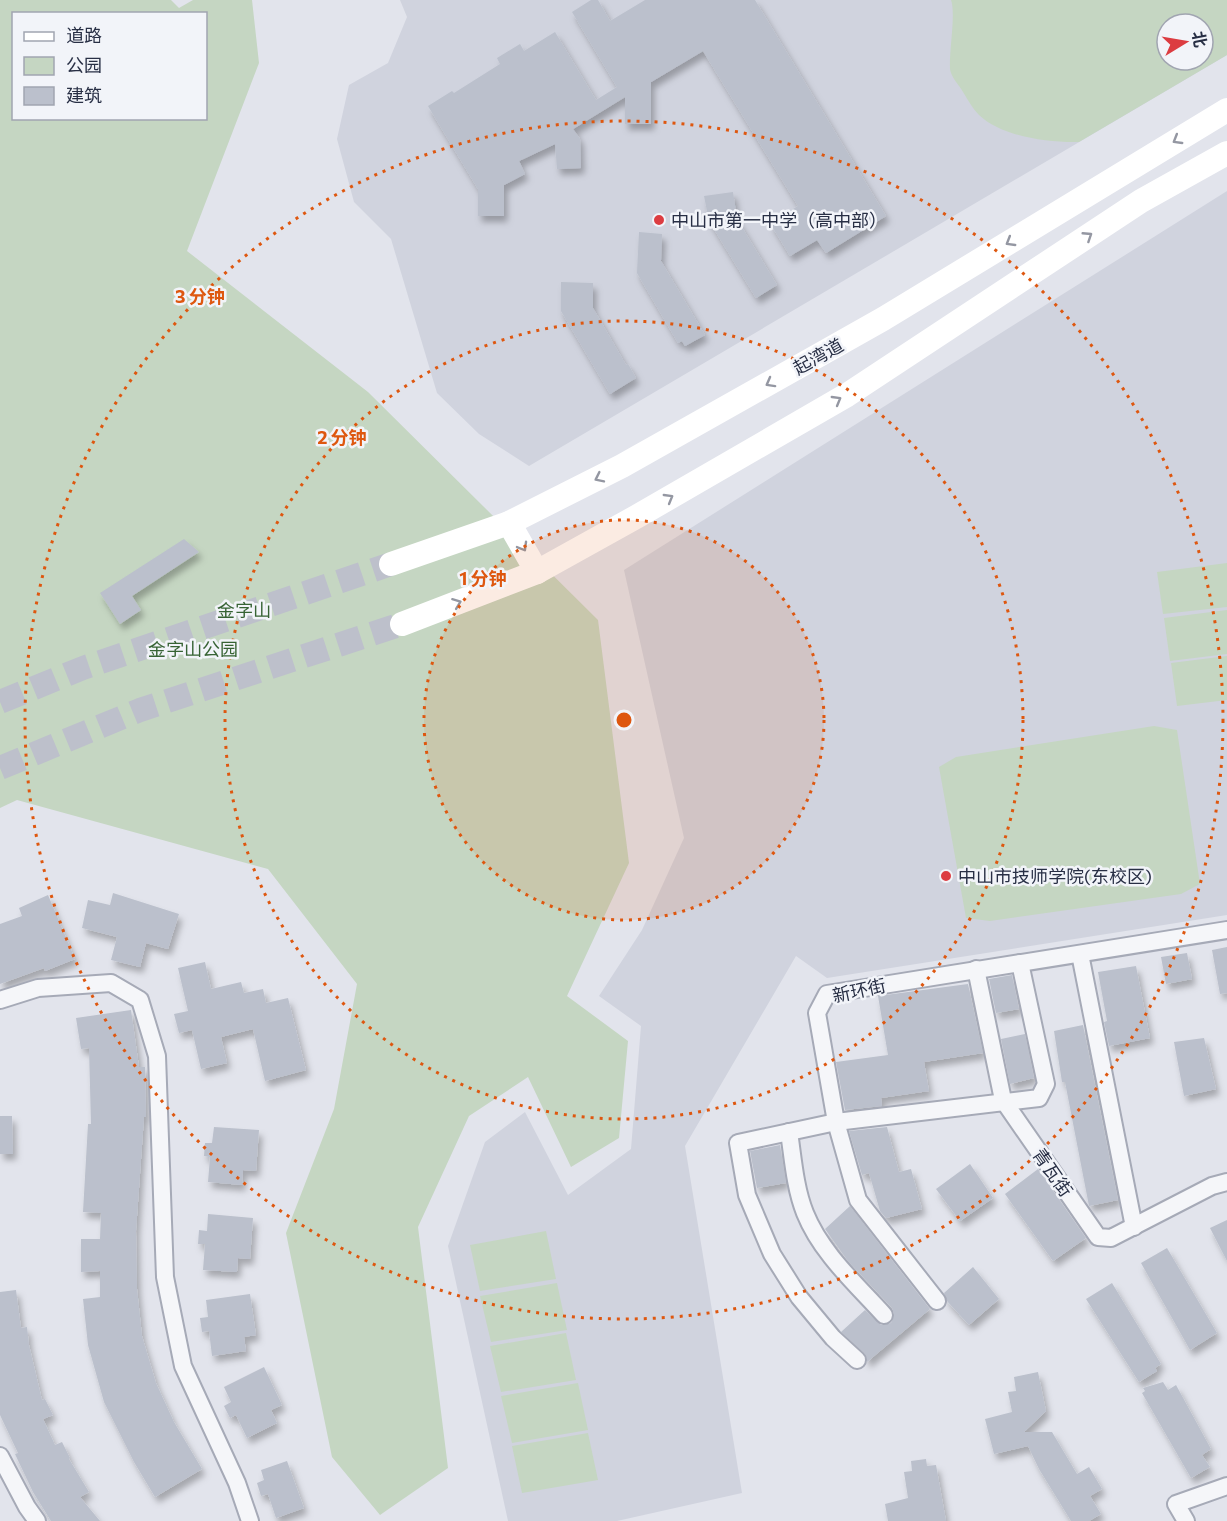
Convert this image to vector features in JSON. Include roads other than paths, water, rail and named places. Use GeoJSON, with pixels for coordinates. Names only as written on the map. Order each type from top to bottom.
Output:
{"type":"FeatureCollection","features":[{"type":"Feature","properties":{"kind":"main road","name":"起湾道"},"geometry":{"type":"LineString","coordinates":[[391,564],[509,523],[622,466],[883,319],[1227,110]]}},
{"type":"Feature","properties":{"kind":"main road"},"geometry":{"type":"LineString","coordinates":[[402,624],[537,572],[636,517],[847,394],[1141,201],[1227,153]]}},
{"type":"Feature","properties":{"kind":"main road"},"geometry":{"type":"LineString","coordinates":[[509,523],[537,572]]}},
{"type":"Feature","properties":{"kind":"street","name":"新环街"},"geometry":{"type":"LineString","coordinates":[[937,1301],[858,1200],[836,1122],[817,1012],[827,994],[1227,930]]}},
{"type":"Feature","properties":{"kind":"street"},"geometry":{"type":"LineString","coordinates":[[1080,954],[1134,1227]]}},
{"type":"Feature","properties":{"kind":"street"},"geometry":{"type":"LineString","coordinates":[[857,1360],[833,1338],[799,1297],[772,1254],[747,1195],[738,1143],[836,1122],[1039,1098],[1046,1084],[1020,963]]}},
{"type":"Feature","properties":{"kind":"street","name":"青瓦街"},"geometry":{"type":"LineString","coordinates":[[976,969],[1005,1102],[1098,1237],[1111,1238],[1212,1186],[1227,1182]]}},
{"type":"Feature","properties":{"kind":"street"},"geometry":{"type":"LineString","coordinates":[[0,1000],[38,988],[111,983],[140,1000],[157,1056],[165,1277],[183,1366],[237,1483],[250,1521]]}},
{"type":"Feature","properties":{"kind":"street"},"geometry":{"type":"LineString","coordinates":[[789,1132],[798,1188],[805,1214],[814,1230],[848,1275],[884,1315]]}},
{"type":"Feature","properties":{"kind":"street"},"geometry":{"type":"LineString","coordinates":[[0,1456],[28,1514],[37,1521]]}},
{"type":"Feature","properties":{"kind":"street"},"geometry":{"type":"LineString","coordinates":[[1186,1521],[1176,1504],[1227,1486]]}},
{"type":"Feature","properties":{"kind":"tunnel"},"geometry":{"type":"LineString","coordinates":[[0,702],[83,668],[391,564]]}},
{"type":"Feature","properties":{"kind":"tunnel"},"geometry":{"type":"LineString","coordinates":[[0,768],[140,710],[402,624]]}},
{"type":"Feature","properties":{"kind":"place","name":"中山市第一中学（高中部）"},"geometry":{"type":"Point","coordinates":[659,220]}},
{"type":"Feature","properties":{"kind":"place","name":"中山市技师学院(东校区)"},"geometry":{"type":"Point","coordinates":[946,876]}},
{"type":"Feature","properties":{"kind":"park label","name":"金字山"},"geometry":{"type":"Point","coordinates":[244,610]}},
{"type":"Feature","properties":{"kind":"park label","name":"金字山公园"},"geometry":{"type":"Point","coordinates":[193,649]}}]}
